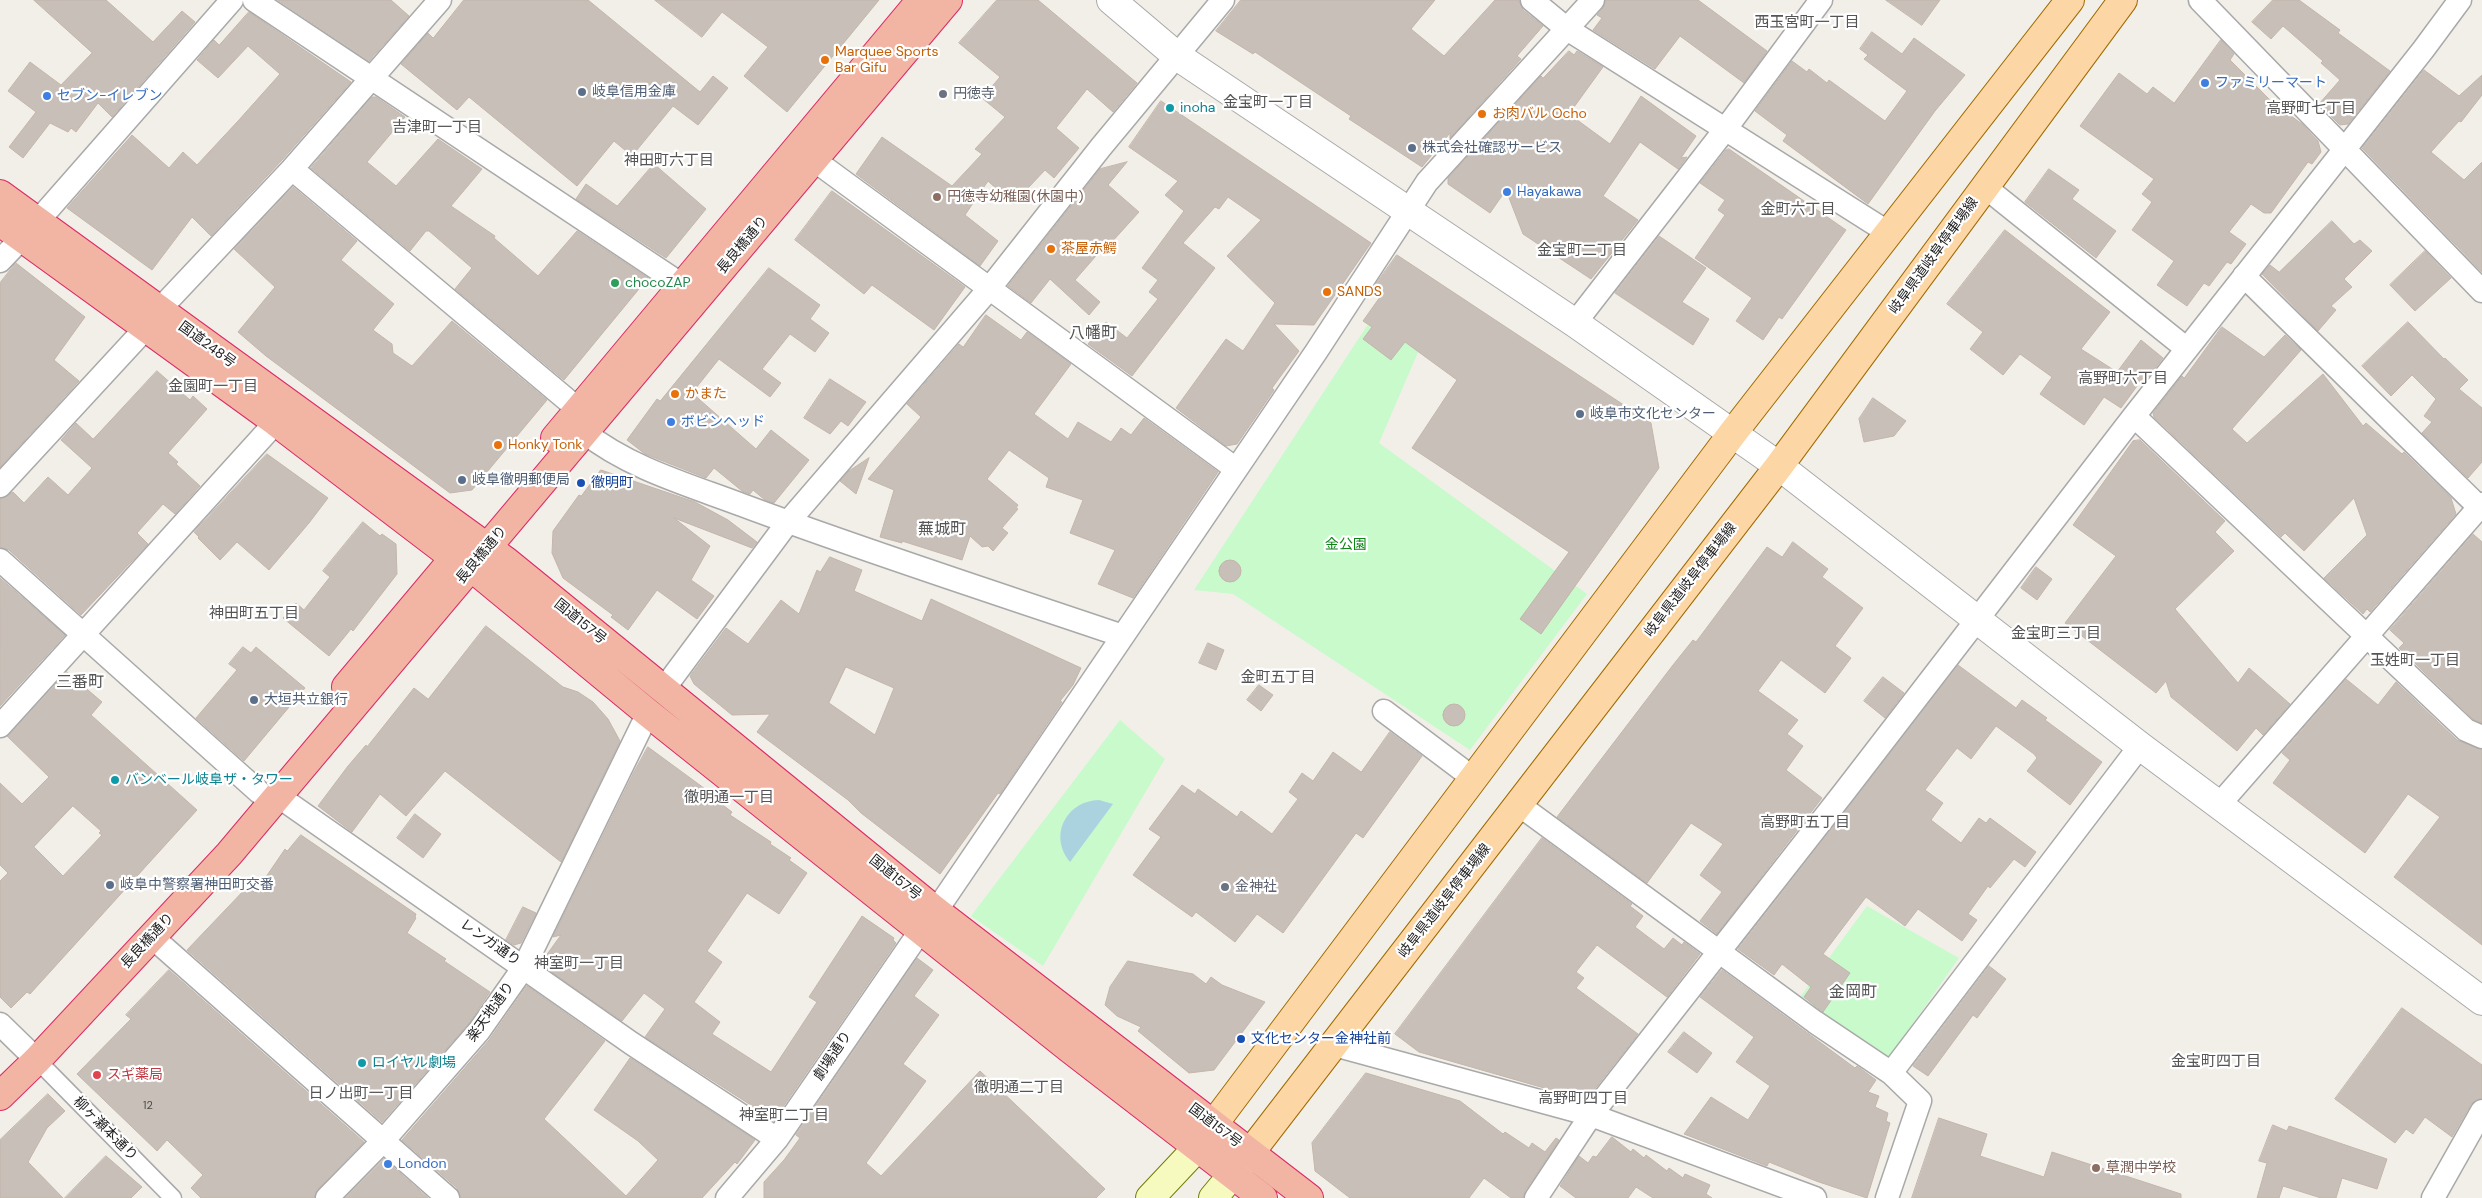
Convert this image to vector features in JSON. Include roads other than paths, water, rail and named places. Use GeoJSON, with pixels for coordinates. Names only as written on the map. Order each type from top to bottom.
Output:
{"type":"FeatureCollection","features":[{"type":"Feature","properties":{"kind":"highway","name":"長良橋通り"},"geometry":{"type":"LineString","coordinates":[[581,421],[682,285],[921,0]]}},
{"type":"Feature","properties":{"kind":"highway","name":"長良橋通り"},"geometry":{"type":"LineString","coordinates":[[0,1096],[30,1053],[139,926],[269,794],[581,421],[814,160],[948,0]]}},
{"type":"Feature","properties":{"kind":"highway","name":"国道248号"},"geometry":{"type":"LineString","coordinates":[[0,194],[29,230],[471,552]]}},
{"type":"Feature","properties":{"kind":"highway","name":"国道248号"},"geometry":{"type":"LineString","coordinates":[[0,222],[29,230]]}},
{"type":"Feature","properties":{"kind":"highway","name":"国道248号"},"geometry":{"type":"LineString","coordinates":[[152,319],[276,422],[471,552]]}},
{"type":"Feature","properties":{"kind":"highway","name":"国道157号"},"geometry":{"type":"LineString","coordinates":[[471,552],[506,561],[663,690],[928,920],[1196,1148],[1263,1198]]}},
{"type":"Feature","properties":{"kind":"highway","name":"国道157号"},"geometry":{"type":"LineString","coordinates":[[471,552],[648,713],[928,920],[1250,1152],[1309,1198]]}},
{"type":"Feature","properties":{"kind":"highway","name":"長良橋通り"},"geometry":{"type":"LineString","coordinates":[[0,1069],[30,1053],[152,937],[229,854],[269,794]]}},
{"type":"Feature","properties":{"kind":"main road"},"geometry":{"type":"LineString","coordinates":[[1150,1198],[1196,1148],[1732,434],[2070,0]]}},
{"type":"Feature","properties":{"kind":"main road","name":"岐阜県道岐阜停車場線"},"geometry":{"type":"LineString","coordinates":[[1250,1152],[1779,466],[2123,0]]}},
{"type":"Feature","properties":{"kind":"main road"},"geometry":{"type":"LineString","coordinates":[[1213,1198],[1234,1175],[1250,1152]]}},
{"type":"Feature","properties":{"kind":"street"},"geometry":{"type":"LineString","coordinates":[[0,261],[232,0]]}},
{"type":"Feature","properties":{"kind":"street"},"geometry":{"type":"LineString","coordinates":[[254,0],[682,285]]}},
{"type":"Feature","properties":{"kind":"street"},"geometry":{"type":"LineString","coordinates":[[0,486],[292,169],[373,79],[440,0]]}},
{"type":"Feature","properties":{"kind":"street"},"geometry":{"type":"LineString","coordinates":[[1111,0],[1177,56],[1575,323],[1779,466],[2218,806],[2482,1002]]}},
{"type":"Feature","properties":{"kind":"street"},"geometry":{"type":"LineString","coordinates":[[663,690],[788,522],[989,289],[1223,0]]}},
{"type":"Feature","properties":{"kind":"street"},"geometry":{"type":"LineString","coordinates":[[1532,0],[1567,29],[1724,131],[1889,233]]}},
{"type":"Feature","properties":{"kind":"street","name":"劇場通り"},"geometry":{"type":"LineString","coordinates":[[731,1197],[777,1139],[1123,636],[1427,182],[1593,0]]}},
{"type":"Feature","properties":{"kind":"street"},"geometry":{"type":"LineString","coordinates":[[1575,323],[1724,131],[1821,0]]}},
{"type":"Feature","properties":{"kind":"street"},"geometry":{"type":"LineString","coordinates":[[2200,0],[2482,291]]}},
{"type":"Feature","properties":{"kind":"street"},"geometry":{"type":"LineString","coordinates":[[1542,1196],[1592,1114],[1721,951],[2134,416],[2423,50],[2460,0]]}},
{"type":"Feature","properties":{"kind":"street"},"geometry":{"type":"LineString","coordinates":[[814,160],[1236,469]]}},
{"type":"Feature","properties":{"kind":"street"},"geometry":{"type":"LineString","coordinates":[[292,169],[581,421],[603,447],[660,474],[788,522],[1123,636]]}},
{"type":"Feature","properties":{"kind":"street"},"geometry":{"type":"LineString","coordinates":[[1985,187],[2187,350]]}},
{"type":"Feature","properties":{"kind":"street"},"geometry":{"type":"LineString","coordinates":[[2218,806],[2481,507],[2244,276]]}},
{"type":"Feature","properties":{"kind":"street"},"geometry":{"type":"LineString","coordinates":[[2134,416],[2466,730],[2482,737]]}},
{"type":"Feature","properties":{"kind":"street"},"geometry":{"type":"LineString","coordinates":[[0,726],[276,422]]}},
{"type":"Feature","properties":{"kind":"street","name":"レンガ通り"},"geometry":{"type":"LineString","coordinates":[[0,560],[83,635],[269,794],[631,1042],[777,1139]]}},
{"type":"Feature","properties":{"kind":"street"},"geometry":{"type":"LineString","coordinates":[[1384,711],[1473,778]]}},
{"type":"Feature","properties":{"kind":"street","name":"楽天地通り"},"geometry":{"type":"LineString","coordinates":[[327,1198],[383,1141],[479,1031],[524,967],[648,713]]}},
{"type":"Feature","properties":{"kind":"street"},"geometry":{"type":"LineString","coordinates":[[1891,1073],[2140,746]]}},
{"type":"Feature","properties":{"kind":"street"},"geometry":{"type":"LineString","coordinates":[[1519,805],[1721,951],[1815,1022],[1891,1073],[1920,1101],[1887,1198]]}},
{"type":"Feature","properties":{"kind":"street"},"geometry":{"type":"LineString","coordinates":[[152,937],[448,1198]]}},
{"type":"Feature","properties":{"kind":"street"},"geometry":{"type":"LineString","coordinates":[[0,1024],[30,1053]]}},
{"type":"Feature","properties":{"kind":"street"},"geometry":{"type":"LineString","coordinates":[[1334,1045],[1592,1114],[1815,1198]]}},
{"type":"Feature","properties":{"kind":"street","name":"柳ヶ瀬本通り"},"geometry":{"type":"LineString","coordinates":[[30,1053],[173,1198]]}},
{"type":"Feature","properties":{"kind":"street"},"geometry":{"type":"LineString","coordinates":[[2433,1198],[2482,1111]]}},
{"type":"Feature","properties":{"kind":"water"},"geometry":{"type":"Polygon","coordinates":[[[1099,800],[1113,804],[1070,862],[1064,852],[1061,841],[1061,831],[1064,822],[1077,806],[1099,800]]]}},
{"type":"Feature","properties":{"kind":"place","name":"Marquee Sports Bar Gifu"},"geometry":{"type":"Point","coordinates":[825,60]}},
{"type":"Feature","properties":{"kind":"place","name":"ファミリーマート"},"geometry":{"type":"Point","coordinates":[2205,83]}},
{"type":"Feature","properties":{"kind":"place","name":"岐阜信用金庫"},"geometry":{"type":"Point","coordinates":[582,92]}},
{"type":"Feature","properties":{"kind":"place","name":"円徳寺"},"geometry":{"type":"Point","coordinates":[943,94]}},
{"type":"Feature","properties":{"kind":"place","name":"セブン-イレブン"},"geometry":{"type":"Point","coordinates":[47,96]}},
{"type":"Feature","properties":{"kind":"place","name":"inoha"},"geometry":{"type":"Point","coordinates":[1170,108]}},
{"type":"Feature","properties":{"kind":"place","name":"お肉バル Ocho"},"geometry":{"type":"Point","coordinates":[1482,114]}},
{"type":"Feature","properties":{"kind":"place","name":"株式会社確認サービス"},"geometry":{"type":"Point","coordinates":[1412,148]}},
{"type":"Feature","properties":{"kind":"place","name":"Hayakawa"},"geometry":{"type":"Point","coordinates":[1507,192]}},
{"type":"Feature","properties":{"kind":"place","name":"円徳寺幼稚園(休園中)"},"geometry":{"type":"Point","coordinates":[937,197]}},
{"type":"Feature","properties":{"kind":"place","name":"茶屋赤鰐"},"geometry":{"type":"Point","coordinates":[1051,249]}},
{"type":"Feature","properties":{"kind":"place","name":"chocoZAP"},"geometry":{"type":"Point","coordinates":[615,283]}},
{"type":"Feature","properties":{"kind":"place","name":"SANDS"},"geometry":{"type":"Point","coordinates":[1327,292]}},
{"type":"Feature","properties":{"kind":"place","name":"かまた"},"geometry":{"type":"Point","coordinates":[675,394]}},
{"type":"Feature","properties":{"kind":"place","name":"岐阜市文化センター"},"geometry":{"type":"Point","coordinates":[1580,414]}},
{"type":"Feature","properties":{"kind":"place","name":"ボビンヘッド"},"geometry":{"type":"Point","coordinates":[671,422]}},
{"type":"Feature","properties":{"kind":"place","name":"Honky Tonk"},"geometry":{"type":"Point","coordinates":[498,445]}},
{"type":"Feature","properties":{"kind":"place","name":"岐阜徹明郵便局"},"geometry":{"type":"Point","coordinates":[462,480]}},
{"type":"Feature","properties":{"kind":"place","name":"徹明町"},"geometry":{"type":"Point","coordinates":[581,483]}},
{"type":"Feature","properties":{"kind":"place","name":"大垣共立銀行"},"geometry":{"type":"Point","coordinates":[254,700]}},
{"type":"Feature","properties":{"kind":"place","name":"バンベール岐阜ザ・タワー"},"geometry":{"type":"Point","coordinates":[115,780]}},
{"type":"Feature","properties":{"kind":"place","name":"岐阜中警察署神田町交番"},"geometry":{"type":"Point","coordinates":[110,885]}},
{"type":"Feature","properties":{"kind":"place","name":"金神社"},"geometry":{"type":"Point","coordinates":[1225,887]}},
{"type":"Feature","properties":{"kind":"place","name":"文化センター金神社前"},"geometry":{"type":"Point","coordinates":[1241,1039]}},
{"type":"Feature","properties":{"kind":"place","name":"ロイヤル劇場"},"geometry":{"type":"Point","coordinates":[362,1063]}},
{"type":"Feature","properties":{"kind":"place","name":"スギ薬局"},"geometry":{"type":"Point","coordinates":[97,1075]}},
{"type":"Feature","properties":{"kind":"place","name":"London"},"geometry":{"type":"Point","coordinates":[388,1164]}},
{"type":"Feature","properties":{"kind":"place","name":"草潤中学校"},"geometry":{"type":"Point","coordinates":[2096,1168]}},
{"type":"Feature","properties":{"kind":"district","name":"西玉宮町一丁目"},"geometry":{"type":"Point","coordinates":[1807,23]}},
{"type":"Feature","properties":{"kind":"district","name":"金宝町一丁目"},"geometry":{"type":"Point","coordinates":[1268,103]}},
{"type":"Feature","properties":{"kind":"district","name":"高野町七丁目"},"geometry":{"type":"Point","coordinates":[2311,109]}},
{"type":"Feature","properties":{"kind":"district","name":"吉津町一丁目"},"geometry":{"type":"Point","coordinates":[437,128]}},
{"type":"Feature","properties":{"kind":"district","name":"神田町六丁目"},"geometry":{"type":"Point","coordinates":[669,161]}},
{"type":"Feature","properties":{"kind":"district","name":"金町六丁目"},"geometry":{"type":"Point","coordinates":[1798,210]}},
{"type":"Feature","properties":{"kind":"district","name":"金宝町二丁目"},"geometry":{"type":"Point","coordinates":[1582,251]}},
{"type":"Feature","properties":{"kind":"district","name":"八幡町"},"geometry":{"type":"Point","coordinates":[1093,334]}},
{"type":"Feature","properties":{"kind":"district","name":"高野町六丁目"},"geometry":{"type":"Point","coordinates":[2123,379]}},
{"type":"Feature","properties":{"kind":"district","name":"金園町一丁目"},"geometry":{"type":"Point","coordinates":[213,387]}},
{"type":"Feature","properties":{"kind":"district","name":"蕪城町"},"geometry":{"type":"Point","coordinates":[942,530]}},
{"type":"Feature","properties":{"kind":"district","name":"神田町五丁目"},"geometry":{"type":"Point","coordinates":[254,614]}},
{"type":"Feature","properties":{"kind":"district","name":"金宝町三丁目"},"geometry":{"type":"Point","coordinates":[2056,634]}},
{"type":"Feature","properties":{"kind":"district","name":"玉姓町一丁目"},"geometry":{"type":"Point","coordinates":[2415,661]}},
{"type":"Feature","properties":{"kind":"district","name":"金町五丁目"},"geometry":{"type":"Point","coordinates":[1278,678]}},
{"type":"Feature","properties":{"kind":"district","name":"三番町"},"geometry":{"type":"Point","coordinates":[80,683]}},
{"type":"Feature","properties":{"kind":"district","name":"徹明通一丁目"},"geometry":{"type":"Point","coordinates":[729,798]}},
{"type":"Feature","properties":{"kind":"district","name":"高野町五丁目"},"geometry":{"type":"Point","coordinates":[1805,823]}},
{"type":"Feature","properties":{"kind":"district","name":"神室町一丁目"},"geometry":{"type":"Point","coordinates":[579,964]}},
{"type":"Feature","properties":{"kind":"district","name":"金岡町"},"geometry":{"type":"Point","coordinates":[1853,993]}},
{"type":"Feature","properties":{"kind":"district","name":"金宝町四丁目"},"geometry":{"type":"Point","coordinates":[2216,1062]}},
{"type":"Feature","properties":{"kind":"district","name":"徹明通二丁目"},"geometry":{"type":"Point","coordinates":[1019,1088]}},
{"type":"Feature","properties":{"kind":"district","name":"日ノ出町一丁目"},"geometry":{"type":"Point","coordinates":[361,1094]}},
{"type":"Feature","properties":{"kind":"district","name":"高野町四丁目"},"geometry":{"type":"Point","coordinates":[1583,1099]}},
{"type":"Feature","properties":{"kind":"district","name":"神室町二丁目"},"geometry":{"type":"Point","coordinates":[784,1116]}},
{"type":"Feature","properties":{"kind":"park label","name":"金公園"},"geometry":{"type":"Point","coordinates":[1346,545]}}]}
